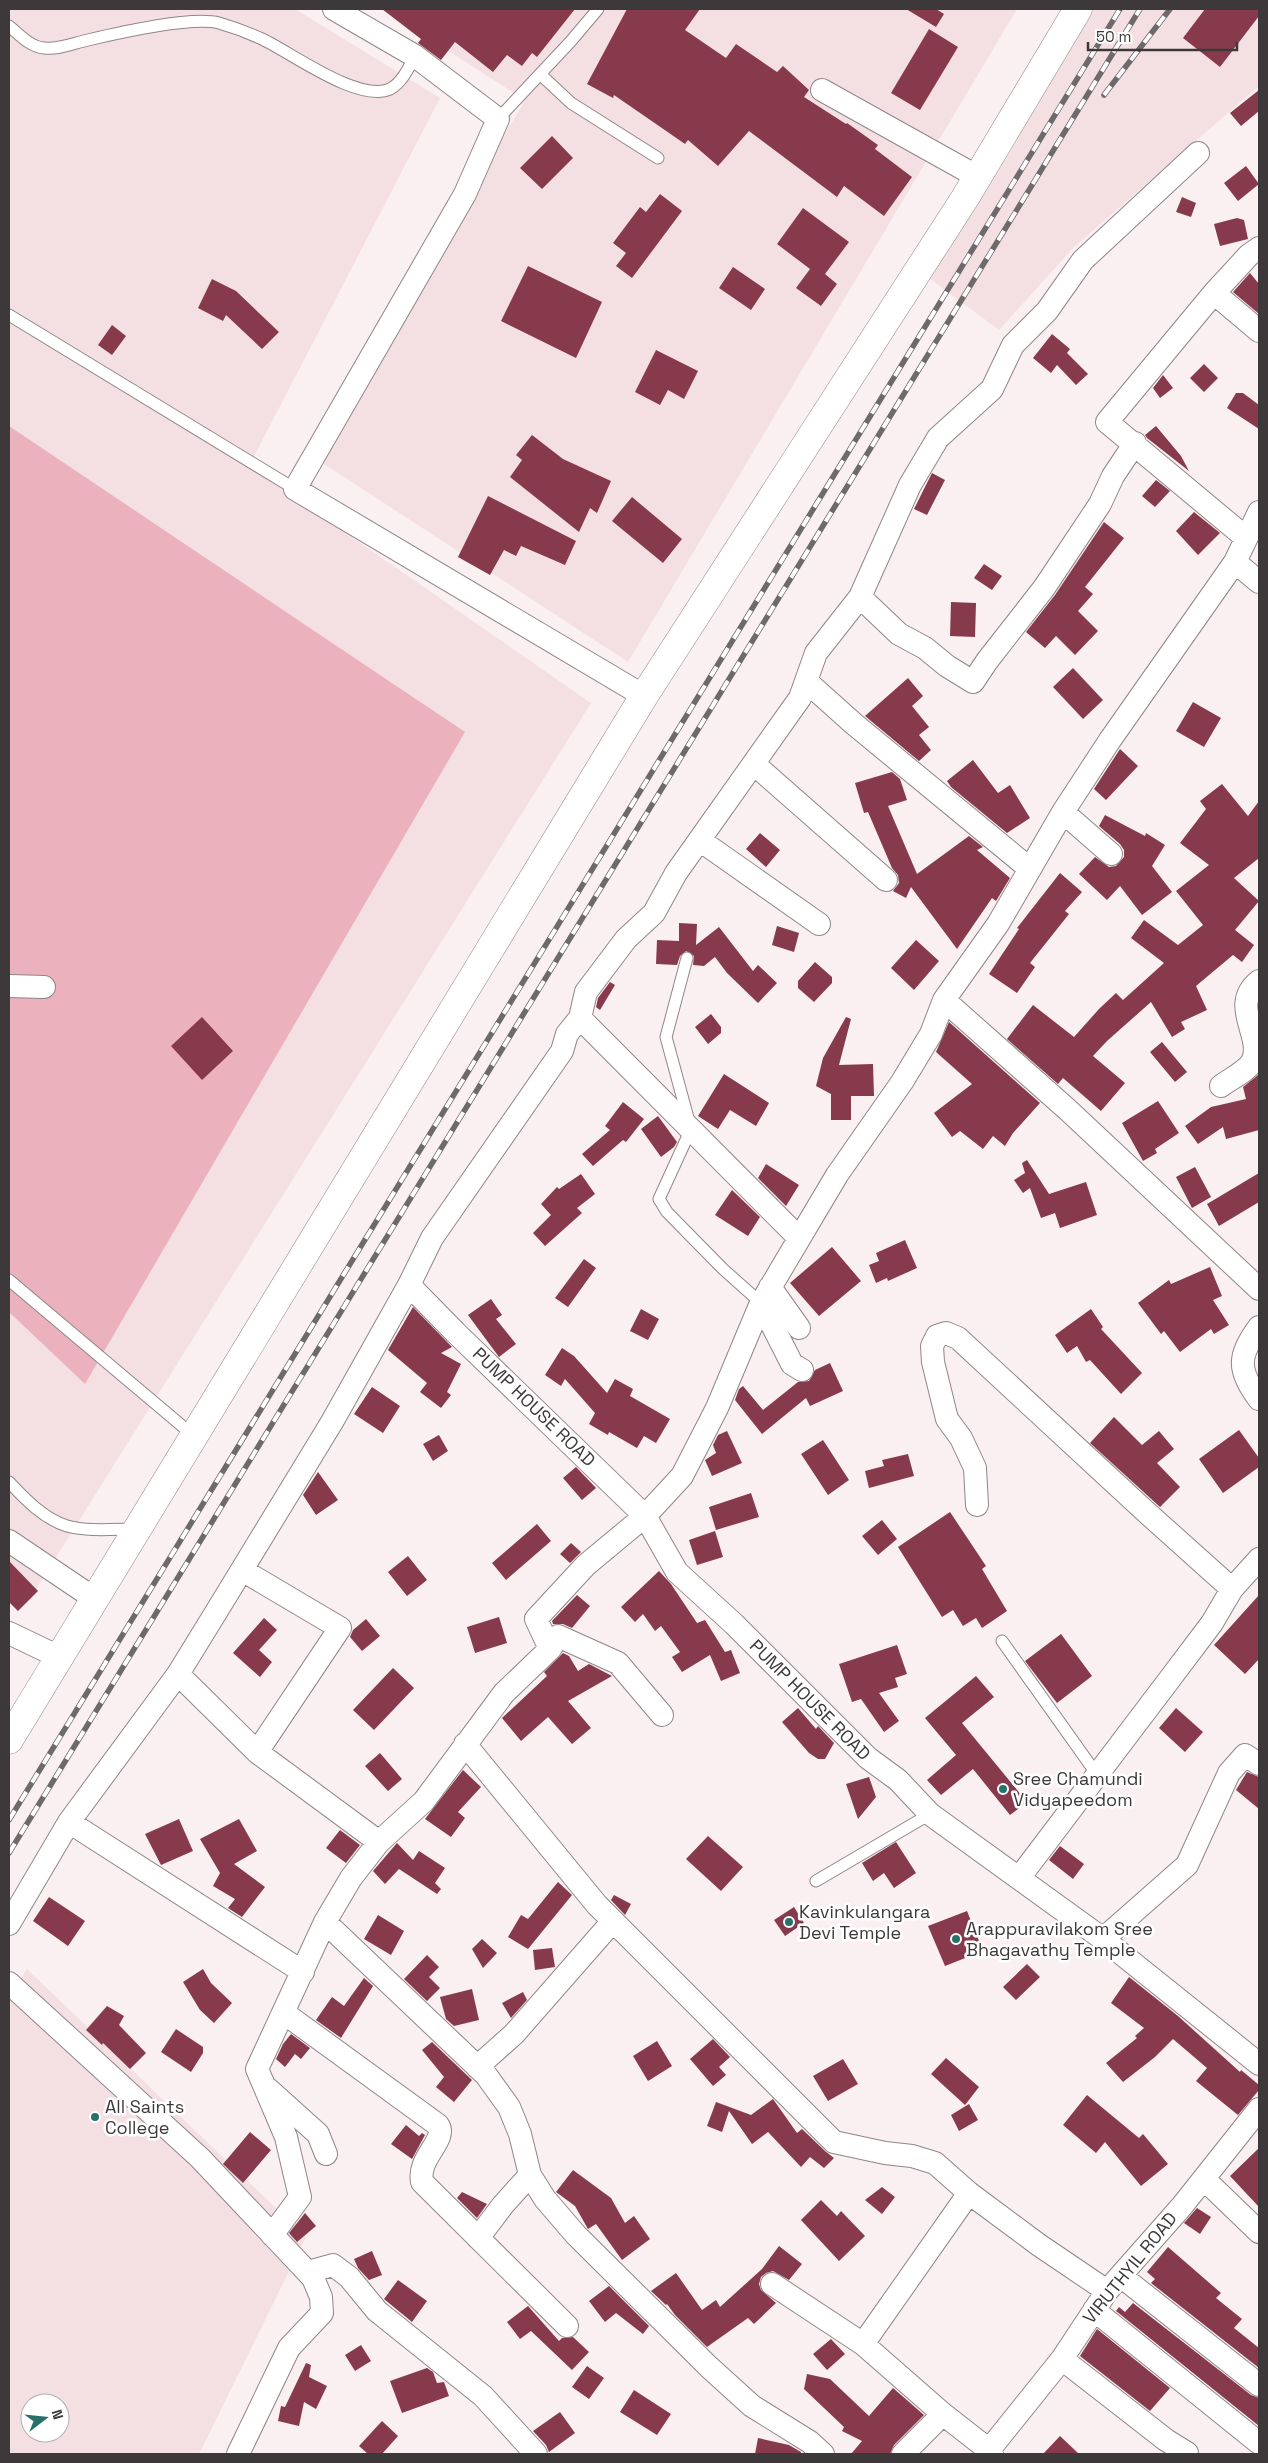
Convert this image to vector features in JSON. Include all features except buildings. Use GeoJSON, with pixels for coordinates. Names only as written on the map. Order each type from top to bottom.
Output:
{"type":"FeatureCollection","features":[{"type":"Feature","properties":{"kind":"main road"},"geometry":{"type":"LineString","coordinates":[[9,1740],[644,696],[978,178],[1073,11]]}},
{"type":"Feature","properties":{"kind":"street"},"geometry":{"type":"LineString","coordinates":[[334,9],[415,56],[498,119],[465,194],[295,489],[644,696]]}},
{"type":"Feature","properties":{"kind":"street"},"geometry":{"type":"LineString","coordinates":[[822,90],[978,178]]}},
{"type":"Feature","properties":{"kind":"street"},"geometry":{"type":"LineString","coordinates":[[9,1924],[69,1822],[178,1674],[332,1422],[409,1284],[432,1238],[562,1051],[567,1034],[580,1018],[586,992],[626,939],[654,913],[676,873],[701,841],[729,797],[800,698],[816,653],[860,597],[910,485],[938,438],[992,389],[1013,345],[1047,311],[1083,260],[1198,152]]}},
{"type":"Feature","properties":{"kind":"street"},"geometry":{"type":"LineString","coordinates":[[1245,537],[1179,483],[1135,443],[1107,422],[1214,293],[1255,259]]}},
{"type":"Feature","properties":{"kind":"street"},"geometry":{"type":"LineString","coordinates":[[1214,293],[1259,331]]}},
{"type":"Feature","properties":{"kind":"street"},"geometry":{"type":"LineString","coordinates":[[860,597],[899,634],[925,648],[947,666],[973,682],[1044,588],[1100,504],[1113,476],[1135,443]]}},
{"type":"Feature","properties":{"kind":"street"},"geometry":{"type":"LineString","coordinates":[[550,1649],[536,1619],[586,1564],[645,1516],[682,1476],[717,1408],[765,1295],[799,1238],[837,1175],[902,1082],[931,1034],[944,1000],[998,924],[1063,812],[1110,740],[1235,562],[1245,537],[1259,512]]}},
{"type":"Feature","properties":{"kind":"street"},"geometry":{"type":"LineString","coordinates":[[1235,562],[1259,582]]}},
{"type":"Feature","properties":{"kind":"street"},"geometry":{"type":"LineString","coordinates":[[806,681],[854,724],[1030,869]]}},
{"type":"Feature","properties":{"kind":"street"},"geometry":{"type":"LineString","coordinates":[[754,764],[886,880]]}},
{"type":"Feature","properties":{"kind":"street"},"geometry":{"type":"LineString","coordinates":[[1063,812],[1111,854]]}},
{"type":"Feature","properties":{"kind":"street"},"geometry":{"type":"LineString","coordinates":[[701,841],[819,924]]}},
{"type":"Feature","properties":{"kind":"street"},"geometry":{"type":"LineString","coordinates":[[1221,1086],[1249,1066],[1253,1060],[1253,1043],[1246,1002],[1248,992],[1259,980]]}},
{"type":"Feature","properties":{"kind":"street"},"geometry":{"type":"LineString","coordinates":[[9,986],[44,987]]}},
{"type":"Feature","properties":{"kind":"street"},"geometry":{"type":"LineString","coordinates":[[944,1000],[1062,1104],[1259,1289]]}},
{"type":"Feature","properties":{"kind":"street"},"geometry":{"type":"LineString","coordinates":[[580,1018],[799,1238]]}},
{"type":"Feature","properties":{"kind":"street","name":"PUMP HOUSE ROAD"},"geometry":{"type":"LineString","coordinates":[[409,1284],[456,1333],[645,1516],[677,1572],[734,1624],[868,1758],[898,1780],[930,1814],[1102,1939],[1259,2064]]}},
{"type":"Feature","properties":{"kind":"street"},"geometry":{"type":"LineString","coordinates":[[765,1295],[799,1328]]}},
{"type":"Feature","properties":{"kind":"street"},"geometry":{"type":"LineString","coordinates":[[765,1295],[792,1364],[802,1370]]}},
{"type":"Feature","properties":{"kind":"street"},"geometry":{"type":"LineString","coordinates":[[1259,1327],[1242,1357],[1243,1372],[1259,1400]]}},
{"type":"Feature","properties":{"kind":"street"},"geometry":{"type":"LineString","coordinates":[[977,1505],[975,1468],[961,1438],[948,1419],[933,1362],[932,1346],[937,1336],[946,1333],[958,1338],[1232,1589]]}},
{"type":"Feature","properties":{"kind":"street"},"geometry":{"type":"LineString","coordinates":[[9,1541],[95,1599]]}},
{"type":"Feature","properties":{"kind":"street"},"geometry":{"type":"LineString","coordinates":[[1019,1878],[1212,1623],[1232,1589],[1259,1559]]}},
{"type":"Feature","properties":{"kind":"street"},"geometry":{"type":"LineString","coordinates":[[242,1570],[340,1628],[257,1752]]}},
{"type":"Feature","properties":{"kind":"street"},"geometry":{"type":"LineString","coordinates":[[9,1633],[59,1657]]}},
{"type":"Feature","properties":{"kind":"street"},"geometry":{"type":"LineString","coordinates":[[272,2235],[300,2197],[286,2137],[257,2069],[325,1922],[351,1878],[380,1842],[424,1801],[504,1693],[550,1649],[558,1636],[618,1663],[662,1715]]}},
{"type":"Feature","properties":{"kind":"street"},"geometry":{"type":"LineString","coordinates":[[178,1674],[257,1752],[380,1842]]}},
{"type":"Feature","properties":{"kind":"street"},"geometry":{"type":"LineString","coordinates":[[465,1744],[613,1921],[834,2142],[885,2153],[912,2156],[935,2163],[970,2193],[1038,2245],[1114,2284],[1259,2385]]}},
{"type":"Feature","properties":{"kind":"street"},"geometry":{"type":"LineString","coordinates":[[1102,1939],[1187,1864],[1229,1772],[1245,1755],[1259,1764]]}},
{"type":"Feature","properties":{"kind":"street"},"geometry":{"type":"LineString","coordinates":[[69,1822],[302,1972]]}},
{"type":"Feature","properties":{"kind":"street"},"geometry":{"type":"LineString","coordinates":[[477,2067],[514,2034],[613,1921]]}},
{"type":"Feature","properties":{"kind":"street"},"geometry":{"type":"LineString","coordinates":[[325,1922],[477,2067],[510,2107],[520,2134],[530,2175],[545,2199],[576,2235],[709,2367],[752,2406],[810,2442],[823,2454]]}},
{"type":"Feature","properties":{"kind":"street"},"geometry":{"type":"LineString","coordinates":[[9,1983],[200,2158],[308,2272],[321,2297],[322,2313],[289,2348],[238,2454]]}},
{"type":"Feature","properties":{"kind":"street"},"geometry":{"type":"LineString","coordinates":[[284,2013],[438,2125],[441,2130],[441,2136],[423,2164],[420,2174],[422,2182],[567,2326]]}},
{"type":"Feature","properties":{"kind":"street"},"geometry":{"type":"LineString","coordinates":[[264,2085],[318,2134],[326,2154]]}},
{"type":"Feature","properties":{"kind":"street","name":"VIRUTHYIL ROAD"},"geometry":{"type":"LineString","coordinates":[[990,2452],[1062,2360],[1094,2310],[1114,2284],[1204,2179],[1259,2108]]}},
{"type":"Feature","properties":{"kind":"street"},"geometry":{"type":"LineString","coordinates":[[478,2238],[503,2205],[530,2175]]}},
{"type":"Feature","properties":{"kind":"street"},"geometry":{"type":"LineString","coordinates":[[1204,2179],[1259,2232]]}},
{"type":"Feature","properties":{"kind":"street"},"geometry":{"type":"LineString","coordinates":[[863,2344],[970,2193]]}},
{"type":"Feature","properties":{"kind":"street"},"geometry":{"type":"LineString","coordinates":[[308,2272],[333,2265],[349,2277],[377,2311],[484,2396],[536,2454]]}},
{"type":"Feature","properties":{"kind":"street"},"geometry":{"type":"LineString","coordinates":[[772,2284],[863,2344],[990,2452]]}},
{"type":"Feature","properties":{"kind":"street"},"geometry":{"type":"LineString","coordinates":[[1094,2310],[1259,2443],[1244,2454]]}},
{"type":"Feature","properties":{"kind":"street"},"geometry":{"type":"LineString","coordinates":[[1062,2360],[1166,2440],[1188,2454]]}},
{"type":"Feature","properties":{"kind":"street"},"geometry":{"type":"LineString","coordinates":[[902,2454],[943,2414]]}},
{"type":"Feature","properties":{"kind":"lane"},"geometry":{"type":"LineString","coordinates":[[498,119],[598,9]]}},
{"type":"Feature","properties":{"kind":"lane"},"geometry":{"type":"LineString","coordinates":[[9,26],[32,44],[43,48],[59,47],[122,32],[184,23],[218,23],[262,39],[331,78],[363,89],[379,91],[391,89],[400,81],[415,56]]}},
{"type":"Feature","properties":{"kind":"lane"},"geometry":{"type":"LineString","coordinates":[[540,74],[571,103],[658,158]]}},
{"type":"Feature","properties":{"kind":"lane"},"geometry":{"type":"LineString","coordinates":[[9,315],[295,489]]}},
{"type":"Feature","properties":{"kind":"lane"},"geometry":{"type":"LineString","coordinates":[[687,958],[666,1038],[691,1129],[658,1199],[666,1212],[723,1269],[765,1295]]}},
{"type":"Feature","properties":{"kind":"lane"},"geometry":{"type":"LineString","coordinates":[[9,1280],[194,1436]]}},
{"type":"Feature","properties":{"kind":"lane"},"geometry":{"type":"LineString","coordinates":[[9,1482],[32,1506],[67,1525],[97,1529],[137,1529]]}},
{"type":"Feature","properties":{"kind":"lane"},"geometry":{"type":"LineString","coordinates":[[1002,1641],[1098,1776]]}},
{"type":"Feature","properties":{"kind":"lane"},"geometry":{"type":"LineString","coordinates":[[816,1881],[930,1814]]}},
{"type":"Feature","properties":{"kind":"shaded area"},"geometry":{"type":"Polygon","coordinates":[[[9,9],[295,9],[440,98],[249,466],[591,703],[30,1599],[9,1580],[9,9]]]}},
{"type":"Feature","properties":{"kind":"shaded area"},"geometry":{"type":"Polygon","coordinates":[[[383,9],[1017,9],[628,662],[315,458],[525,100],[383,9]]]}},
{"type":"Feature","properties":{"kind":"shaded area"},"geometry":{"type":"Polygon","coordinates":[[[1091,9],[1259,9],[1259,86],[1074,247],[999,330],[929,278],[1091,9]]]}},
{"type":"Feature","properties":{"kind":"shaded area"},"geometry":{"type":"Polygon","coordinates":[[[9,426],[465,732],[85,1384],[9,1312],[9,426]]]}},
{"type":"Feature","properties":{"kind":"shaded area","name":"All Saints College"},"geometry":{"type":"Polygon","coordinates":[[[27,1969],[306,2237],[199,2454],[9,2454],[9,1998],[27,1969]]]}},
{"type":"Feature","properties":{"kind":"railway"},"geometry":{"type":"LineString","coordinates":[[9,1820],[1120,9]]}},
{"type":"Feature","properties":{"kind":"railway"},"geometry":{"type":"LineString","coordinates":[[9,1853],[1140,9]]}},
{"type":"Feature","properties":{"kind":"railway"},"geometry":{"type":"LineString","coordinates":[[1104,95],[1170,9]]}},
{"type":"Feature","properties":{"kind":"place","name":"Sree Chamundi Vidyapeedom"},"geometry":{"type":"Point","coordinates":[1003,1789]}},
{"type":"Feature","properties":{"kind":"place","name":"Kavinkulangara Devi Temple"},"geometry":{"type":"Point","coordinates":[789,1922]}},
{"type":"Feature","properties":{"kind":"place","name":"Arappuravilakom Sree Bhagavathy Temple"},"geometry":{"type":"Point","coordinates":[956,1939]}},
{"type":"Feature","properties":{"kind":"place","name":"All Saints College"},"geometry":{"type":"Point","coordinates":[95,2117]}}]}
